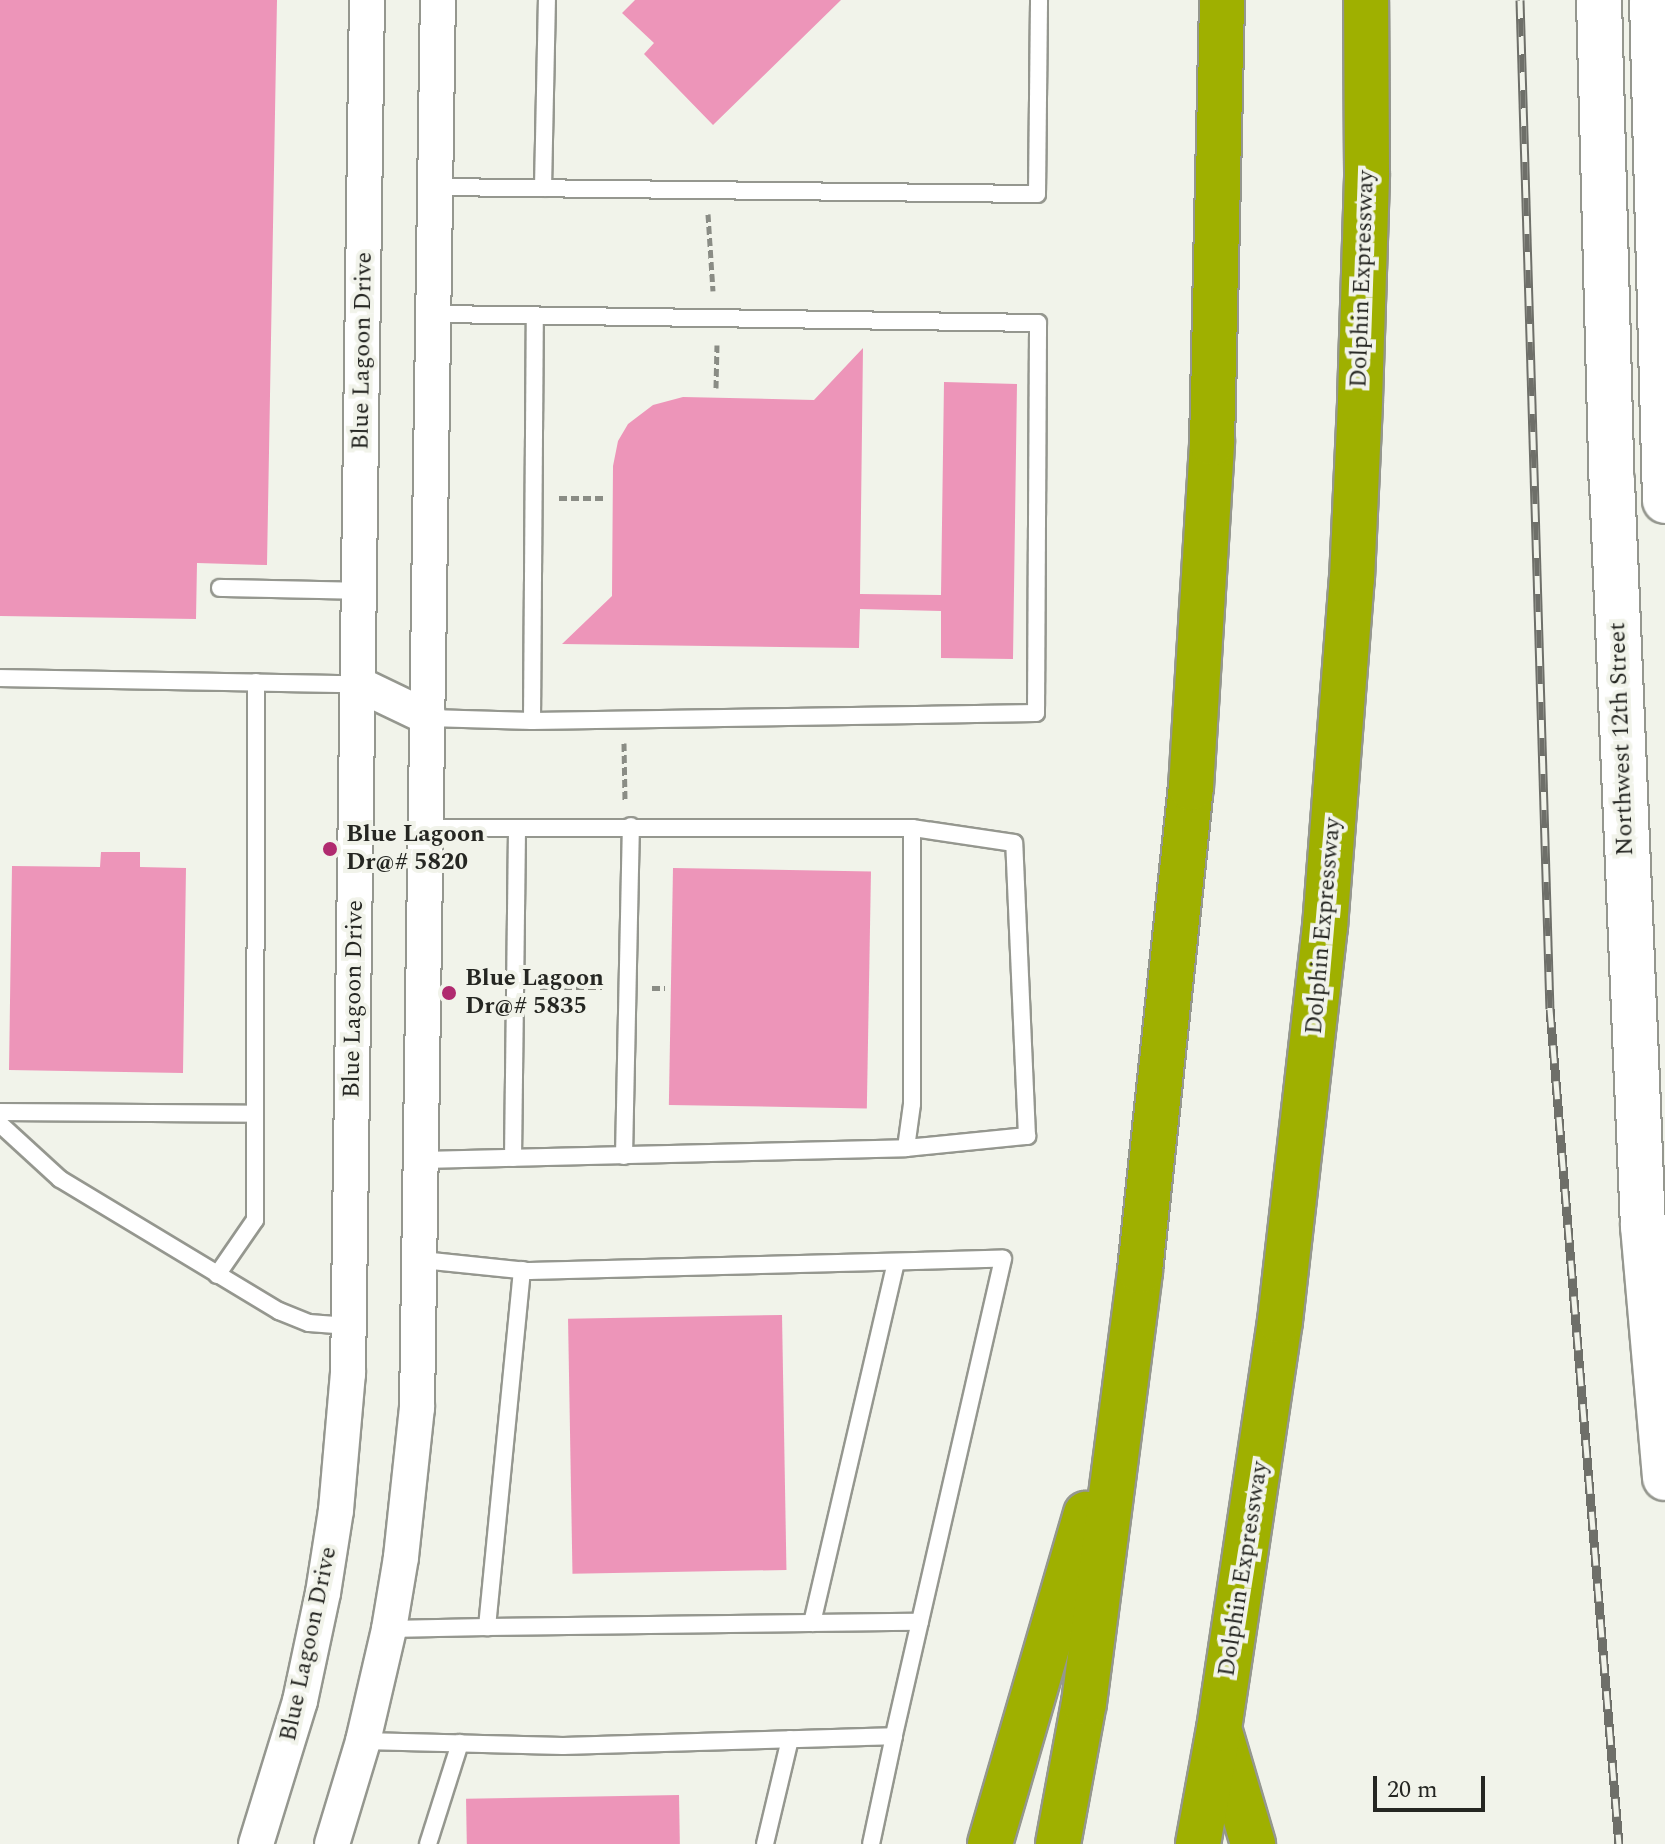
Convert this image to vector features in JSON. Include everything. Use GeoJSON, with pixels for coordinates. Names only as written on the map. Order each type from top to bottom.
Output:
{"type":"FeatureCollection","features":[{"type":"Feature","properties":{"kind":"highway"},"geometry":{"type":"LineString","coordinates":[[1058,1844],[1084,1703],[1157,1128],[1191,788],[1212,427],[1222,0]]}},
{"type":"Feature","properties":{"kind":"highway","name":"Dolphin Expressway"},"geometry":{"type":"LineString","coordinates":[[1198,1844],[1219,1729],[1280,1321],[1325,927],[1356,489],[1367,173],[1366,0]]}},
{"type":"Feature","properties":{"kind":"highway"},"geometry":{"type":"LineString","coordinates":[[990,1844],[1124,1385]]}},
{"type":"Feature","properties":{"kind":"highway"},"geometry":{"type":"LineString","coordinates":[[1219,1729],[1253,1844]]}},
{"type":"Feature","properties":{"kind":"main road","name":"Northwest 12th Street"},"geometry":{"type":"LineString","coordinates":[[1599,0],[1612,481],[1643,1226],[1665,1478]]}},
{"type":"Feature","properties":{"kind":"main road"},"geometry":{"type":"LineString","coordinates":[[1652,0],[1665,501]]}},
{"type":"Feature","properties":{"kind":"street","name":"Blue Lagoon Drive"},"geometry":{"type":"LineString","coordinates":[[256,1844],[300,1701],[323,1593],[342,1454],[349,1326],[367,0]]}},
{"type":"Feature","properties":{"kind":"street"},"geometry":{"type":"LineString","coordinates":[[332,1844],[363,1741],[389,1629],[401,1557],[417,1408],[422,1260],[438,0]]}},
{"type":"Feature","properties":{"kind":"street"},"geometry":{"type":"LineString","coordinates":[[358,684],[429,718]]}},
{"type":"Feature","properties":{"kind":"lane"},"geometry":{"type":"LineString","coordinates":[[543,188],[547,0]]}},
{"type":"Feature","properties":{"kind":"lane"},"geometry":{"type":"LineString","coordinates":[[436,187],[1037,194],[1039,0]]}},
{"type":"Feature","properties":{"kind":"lane"},"geometry":{"type":"LineString","coordinates":[[429,718],[532,721],[1036,713],[1038,323],[435,314]]}},
{"type":"Feature","properties":{"kind":"lane"},"geometry":{"type":"LineString","coordinates":[[532,721],[535,316]]}},
{"type":"Feature","properties":{"kind":"lane"},"geometry":{"type":"LineString","coordinates":[[220,588],[359,591]]}},
{"type":"Feature","properties":{"kind":"lane"},"geometry":{"type":"LineString","coordinates":[[0,678],[358,684]]}},
{"type":"Feature","properties":{"kind":"lane"},"geometry":{"type":"LineString","coordinates":[[217,1275],[255,1220],[256,682]]}},
{"type":"Feature","properties":{"kind":"lane"},"geometry":{"type":"LineString","coordinates":[[624,1156],[628,826]]}},
{"type":"Feature","properties":{"kind":"lane"},"geometry":{"type":"LineString","coordinates":[[423,1160],[906,1148],[1027,1136],[1014,843],[912,828],[427,828]]}},
{"type":"Feature","properties":{"kind":"lane"},"geometry":{"type":"LineString","coordinates":[[906,1148],[912,1104],[912,828]]}},
{"type":"Feature","properties":{"kind":"lane"},"geometry":{"type":"LineString","coordinates":[[513,1158],[517,829]]}},
{"type":"Feature","properties":{"kind":"lane"},"geometry":{"type":"LineString","coordinates":[[0,1112],[255,1114]]}},
{"type":"Feature","properties":{"kind":"lane"},"geometry":{"type":"LineString","coordinates":[[0,1124],[60,1179],[279,1311],[309,1323],[349,1326]]}},
{"type":"Feature","properties":{"kind":"lane"},"geometry":{"type":"LineString","coordinates":[[422,1260],[522,1270],[1003,1259],[871,1844]]}},
{"type":"Feature","properties":{"kind":"lane"},"geometry":{"type":"LineString","coordinates":[[812,1623],[896,1263]]}},
{"type":"Feature","properties":{"kind":"lane"},"geometry":{"type":"LineString","coordinates":[[487,1627],[522,1270]]}},
{"type":"Feature","properties":{"kind":"lane"},"geometry":{"type":"LineString","coordinates":[[389,1629],[920,1622]]}},
{"type":"Feature","properties":{"kind":"lane"},"geometry":{"type":"LineString","coordinates":[[363,1741],[563,1746],[894,1736]]}},
{"type":"Feature","properties":{"kind":"lane"},"geometry":{"type":"LineString","coordinates":[[765,1844],[790,1739]]}},
{"type":"Feature","properties":{"kind":"lane"},"geometry":{"type":"LineString","coordinates":[[428,1844],[460,1743]]}},
{"type":"Feature","properties":{"kind":"path"},"geometry":{"type":"LineString","coordinates":[[534,498],[607,498]]}},
{"type":"Feature","properties":{"kind":"path"},"geometry":{"type":"LineString","coordinates":[[624,720],[628,826]]}},
{"type":"Feature","properties":{"kind":"path"},"geometry":{"type":"LineString","coordinates":[[515,987],[665,988]]}},
{"type":"Feature","properties":{"kind":"building"},"geometry":{"type":"Polygon","coordinates":[[[0,0],[277,0],[267,565],[197,563],[196,619],[0,616],[0,0]]]}},
{"type":"Feature","properties":{"kind":"building"},"geometry":{"type":"Polygon","coordinates":[[[635,0],[841,0],[713,125],[644,54],[654,43],[622,13],[635,0]]]}},
{"type":"Feature","properties":{"kind":"building"},"geometry":{"type":"Polygon","coordinates":[[[863,348],[860,594],[941,595],[944,382],[1017,384],[1013,659],[941,658],[941,611],[860,609],[859,648],[562,644],[612,596],[613,466],[618,441],[628,424],[653,405],[683,397],[814,400],[863,348]]]}},
{"type":"Feature","properties":{"kind":"building"},"geometry":{"type":"Polygon","coordinates":[[[101,852],[140,852],[140,867],[186,868],[183,1073],[9,1070],[12,866],[100,867],[101,852]]]}},
{"type":"Feature","properties":{"kind":"building"},"geometry":{"type":"Polygon","coordinates":[[[673,868],[871,871],[867,1108],[669,1105],[673,868]]]}},
{"type":"Feature","properties":{"kind":"building"},"geometry":{"type":"Polygon","coordinates":[[[782,1315],[786,1570],[572,1574],[568,1319],[782,1315]]]}},
{"type":"Feature","properties":{"kind":"building"},"geometry":{"type":"Polygon","coordinates":[[[679,1795],[680,1844],[467,1844],[466,1799],[679,1795]]]}},
{"type":"Feature","properties":{"kind":"railway"},"geometry":{"type":"LineString","coordinates":[[1520,0],[1550,1009],[1619,1844]]}},
{"type":"Feature","properties":{"kind":"place","name":"Blue Lagoon Dr@# 5820"},"geometry":{"type":"Point","coordinates":[330,849]}},
{"type":"Feature","properties":{"kind":"place","name":"Blue Lagoon Dr@# 5835"},"geometry":{"type":"Point","coordinates":[449,993]}}]}
